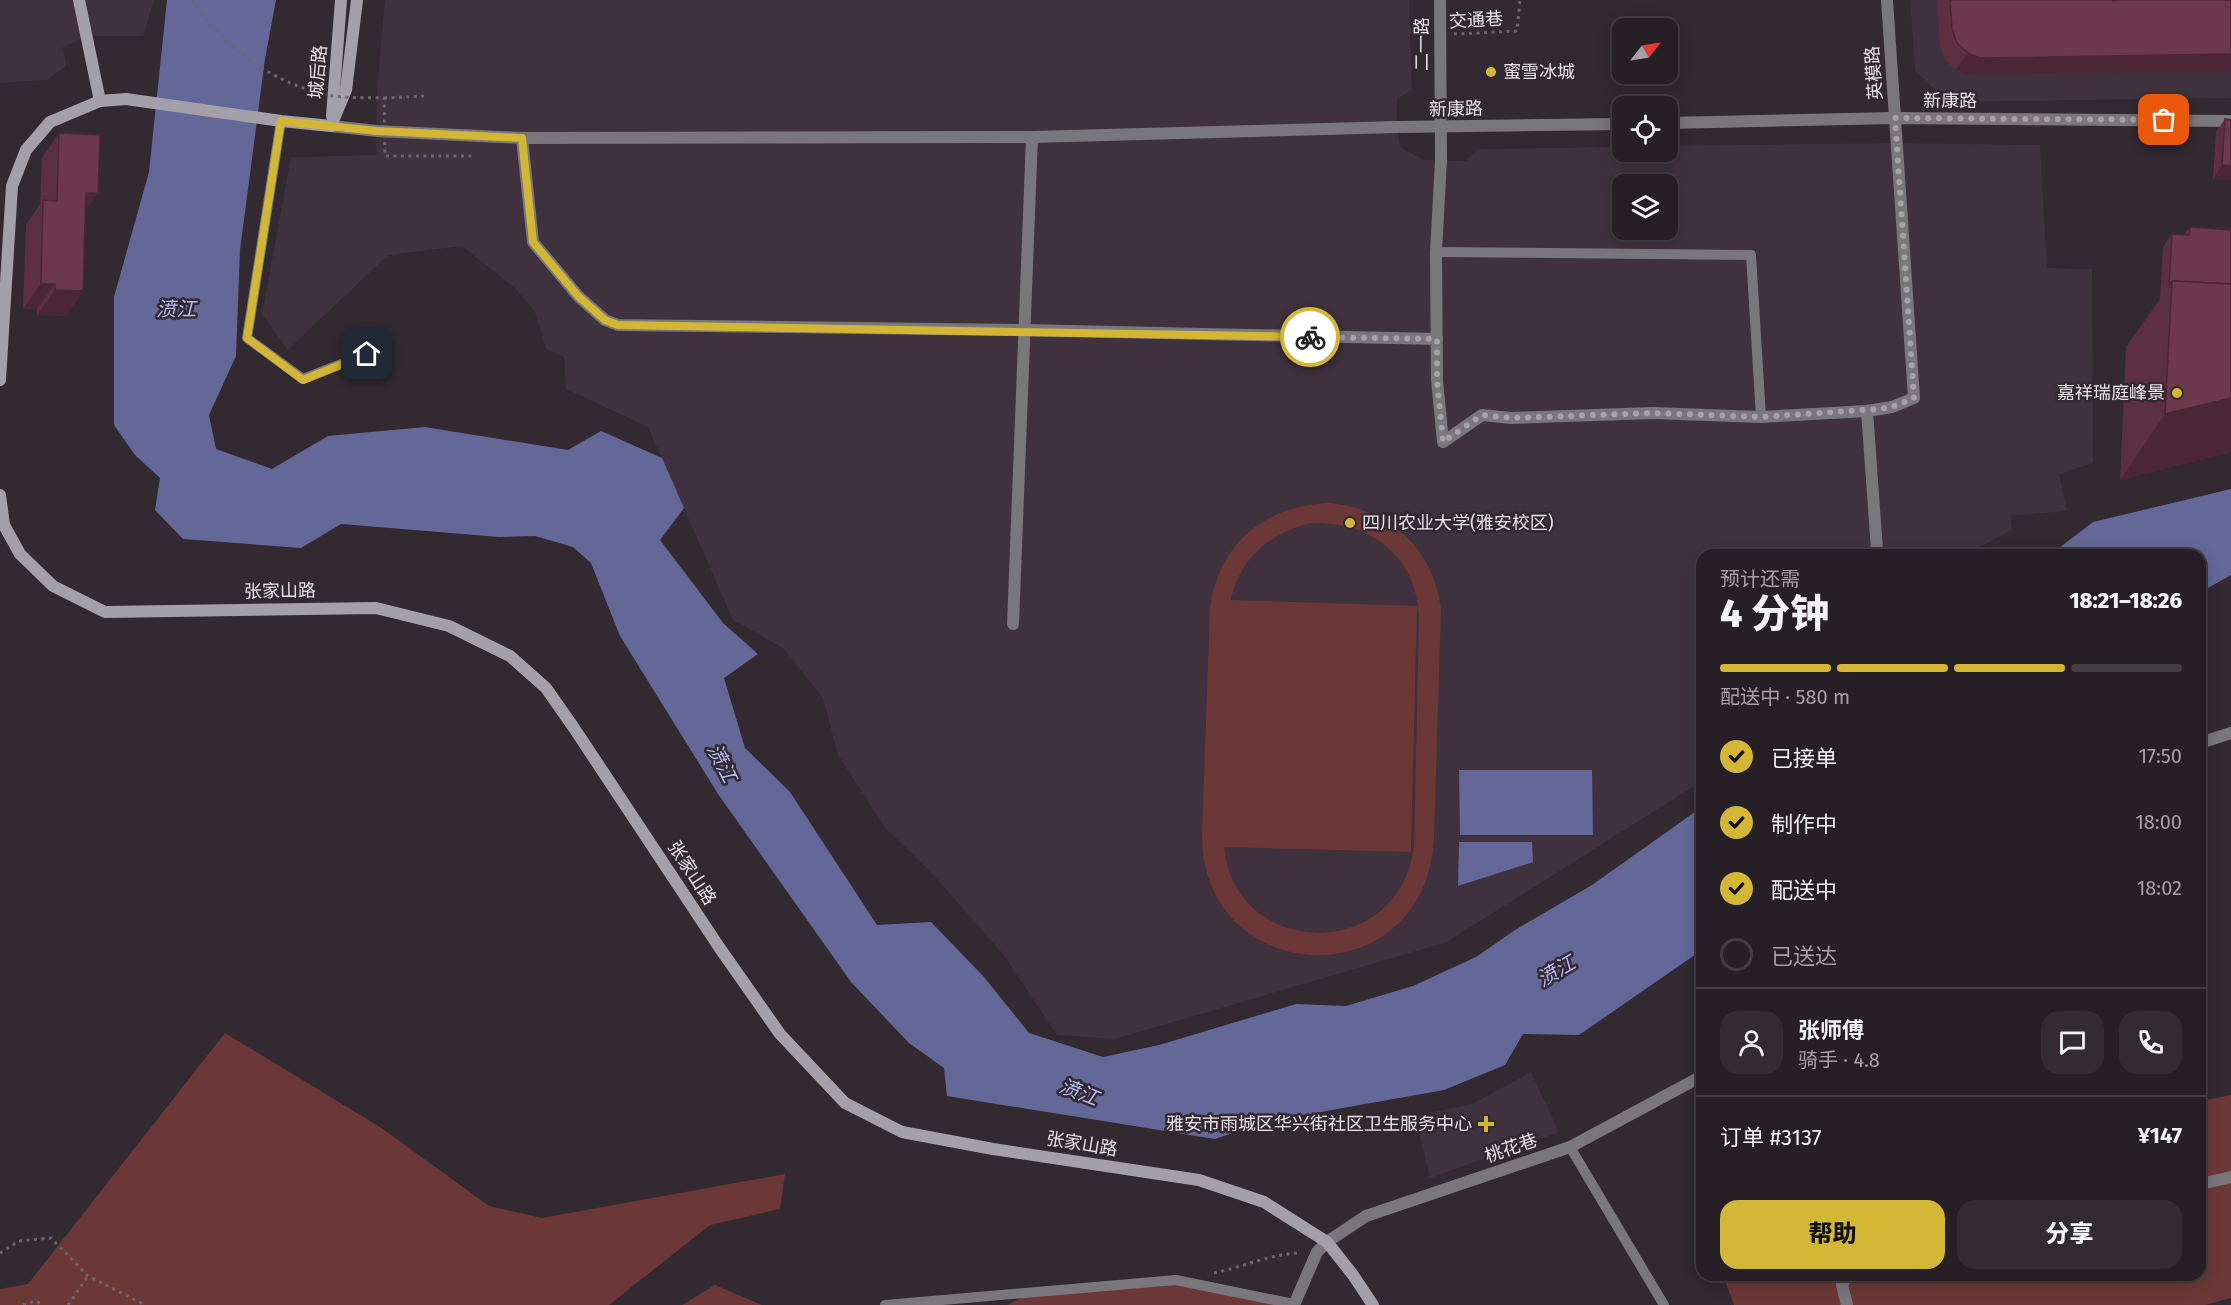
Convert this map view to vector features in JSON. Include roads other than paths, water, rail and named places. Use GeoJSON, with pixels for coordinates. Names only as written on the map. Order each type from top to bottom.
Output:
{"type":"FeatureCollection","features":[{"type":"Feature","properties":{"kind":"street"},"geometry":{"type":"LineString","coordinates":[[80,0],[100,101]]}},
{"type":"Feature","properties":{"kind":"street","name":"城后路"},"geometry":{"type":"LineString","coordinates":[[331,126],[341,0]]}},
{"type":"Feature","properties":{"kind":"street","name":"城后路"},"geometry":{"type":"LineString","coordinates":[[331,126],[346,90],[357,0]]}},
{"type":"Feature","properties":{"kind":"street","name":"二一路"},"geometry":{"type":"LineString","coordinates":[[1440,0],[1441,160],[1436,252],[1437,380],[1443,442],[1482,415],[1511,418],[1653,413],[1761,417]]}},
{"type":"Feature","properties":{"kind":"street","name":"英模路"},"geometry":{"type":"LineString","coordinates":[[1867,411],[1892,407],[1914,398],[1887,0]]}},
{"type":"Feature","properties":{"kind":"street"},"geometry":{"type":"LineString","coordinates":[[0,380],[12,186],[26,150],[51,122],[100,101],[126,99],[331,126]]}},
{"type":"Feature","properties":{"kind":"street","name":"新康路"},"geometry":{"type":"LineString","coordinates":[[1678,123],[1895,118],[2231,121]]}},
{"type":"Feature","properties":{"kind":"street","name":"新康路"},"geometry":{"type":"LineString","coordinates":[[331,126],[377,131],[522,138],[1032,137],[1397,127],[1612,124]]}},
{"type":"Feature","properties":{"kind":"street"},"geometry":{"type":"LineString","coordinates":[[1012,624],[1032,137]]}},
{"type":"Feature","properties":{"kind":"street"},"geometry":{"type":"LineString","coordinates":[[522,138],[533,242],[578,296],[605,320],[618,325],[1025,330],[1437,339]]}},
{"type":"Feature","properties":{"kind":"street"},"geometry":{"type":"LineString","coordinates":[[1761,417],[1867,411],[1876,549]]}},
{"type":"Feature","properties":{"kind":"street","name":"张家山路"},"geometry":{"type":"LineString","coordinates":[[0,495],[2,527],[20,554],[53,586],[105,612],[375,608],[449,626],[510,656],[546,688],[780,1034],[845,1103],[902,1132],[993,1149],[1199,1180],[1264,1202],[1328,1242],[1373,1305]]}},
{"type":"Feature","properties":{"kind":"street"},"geometry":{"type":"LineString","coordinates":[[2206,741],[2231,733]]}},
{"type":"Feature","properties":{"kind":"street","name":"桃花巷"},"geometry":{"type":"LineString","coordinates":[[1294,1304],[1317,1252],[1366,1216],[1570,1146],[1696,1079]]}},
{"type":"Feature","properties":{"kind":"street"},"geometry":{"type":"LineString","coordinates":[[2206,1182],[2231,1176]]}},
{"type":"Feature","properties":{"kind":"street"},"geometry":{"type":"LineString","coordinates":[[1844,1281],[1842,1285],[1847,1305]]}},
{"type":"Feature","properties":{"kind":"lane"},"geometry":{"type":"LineString","coordinates":[[281,121],[247,338],[303,380],[367,354]]}},
{"type":"Feature","properties":{"kind":"lane"},"geometry":{"type":"LineString","coordinates":[[1436,252],[1751,255],[1761,417]]}},
{"type":"Feature","properties":{"kind":"lane"},"geometry":{"type":"LineString","coordinates":[[1570,1146],[1664,1305]]}},
{"type":"Feature","properties":{"kind":"lane"},"geometry":{"type":"LineString","coordinates":[[885,1305],[1176,1280],[1294,1304]]}},
{"type":"Feature","properties":{"kind":"water","name":"𣸣江"},"geometry":{"type":"Polygon","coordinates":[[[167,0],[276,0],[265,59],[240,250],[236,356],[209,415],[216,449],[272,469],[328,436],[425,427],[568,450],[601,431],[662,458],[684,508],[660,540],[723,623],[758,654],[724,678],[745,748],[790,792],[877,925],[931,922],[984,977],[1029,1033],[1103,1057],[1159,1045],[1296,1004],[1346,1006],[1413,986],[1476,957],[1515,930],[1592,885],[1696,811],[1696,954],[1579,1035],[1523,1034],[1505,1065],[1444,1090],[1265,1122],[1215,1139],[947,1096],[944,1068],[909,1043],[851,982],[718,794],[620,636],[591,563],[573,547],[535,536],[499,537],[341,524],[301,548],[183,539],[155,510],[160,478],[135,455],[114,425],[114,297],[149,172],[167,0]]]}},
{"type":"Feature","properties":{"kind":"water"},"geometry":{"type":"Polygon","coordinates":[[[2231,489],[2231,575],[2206,589],[2206,549],[2058,549],[2093,522],[2231,489]]]}},
{"type":"Feature","properties":{"kind":"water"},"geometry":{"type":"Polygon","coordinates":[[[1459,770],[1592,770],[1593,835],[1460,835],[1459,770]]]}},
{"type":"Feature","properties":{"kind":"water"},"geometry":{"type":"Polygon","coordinates":[[[1459,842],[1532,842],[1533,862],[1458,886],[1459,842]]]}},
{"type":"Feature","properties":{"kind":"place","name":"蜜雪冰城"},"geometry":{"type":"Point","coordinates":[1491,72]}},
{"type":"Feature","properties":{"kind":"place","name":"嘉祥瑞庭峰景"},"geometry":{"type":"Point","coordinates":[2177,393]}},
{"type":"Feature","properties":{"kind":"place","name":"四川农业大学(雅安校区)"},"geometry":{"type":"Point","coordinates":[1350,523]}},
{"type":"Feature","properties":{"kind":"place","name":"雅安市雨城区华兴街社区卫生服务中心"},"geometry":{"type":"Point","coordinates":[1486,1124]}}]}
